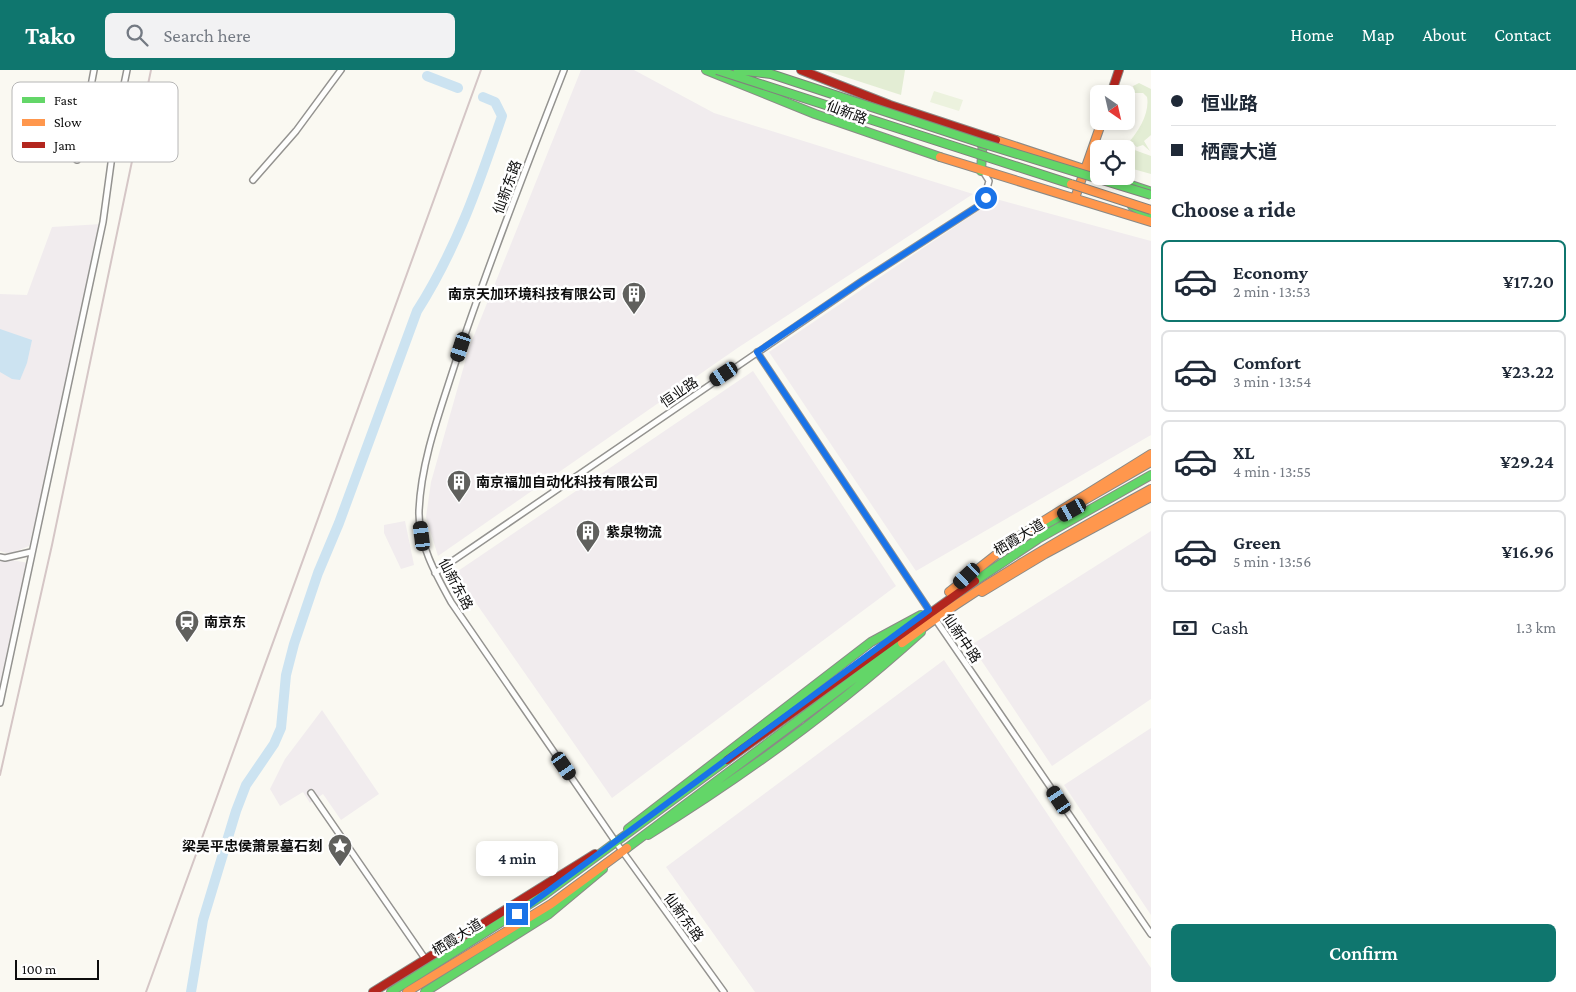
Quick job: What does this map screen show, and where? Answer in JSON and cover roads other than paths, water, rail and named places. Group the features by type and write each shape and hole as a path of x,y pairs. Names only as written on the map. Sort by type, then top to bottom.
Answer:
{"main road":[{"name":"仙新路","path":"706,70 864,133 981,171 1151,222"},
{"name":"仙新路","path":"717,70 1151,210"},
{"name":"仙新路","path":"738,70 771,74 978,142 1151,193"},
{"name":"仙新路","path":"801,70 890,105 1090,171"},
{"path":"1113,85 1119,70"},
{"path":"1075,198 1099,130"},
{"path":"978,133 984,139 981,171"},
{"name":"仙新路","path":"1129,185 1151,193"},
{"path":"1119,200 1151,216"},
{"path":"929,610 979,564 1086,493 1151,454"},
{"path":"1020,537 1151,462"},
{"path":"1020,537 1151,467"},
{"name":"栖霞大道","path":"391,992 503,923 578,870 929,610 1038,539 1151,475"},
{"name":"栖霞大道","path":"407,992 551,904 935,619 1043,548 1151,489"},
{"path":"935,619 1045,554 1151,497"},
{"path":"374,992 615,841"},
{"path":"425,992 549,914 579,891 622,851"}],"street":[{"path":"253,180 296,131 341,70"},
{"name":"仙新东路","path":"564,70 467,329 422,477 420,520 422,536 435,573 451,602 615,841 724,992"},
{"path":"0,703 103,222 111,162"},
{"name":"恒业路","path":"435,573 862,281 983,203 990,181 986,174 981,171"},
{"name":"仙新中路","path":"757,352 935,619 1151,934"},
{"path":"0,557 5,558 31,552"},
{"path":"310,793 426,960"}],"water":[{"path":"0,329 32,340 27,363 20,380 12,379 0,372"}],"waterway":[{"path":"427,76 458,88"},
{"path":"191,992 203,920 236,811 246,785 274,744 281,728 286,675 294,644 318,573 339,523 417,311 444,264 466,216 502,116 495,102 483,97"}],"railway":[{"path":"148,82 151,70"},
{"path":"146,992 481,70"},
{"path":"0,775 52,545 132,162"}],"place":[{"name":"南京天加环境科技有限公司","path":"634,315"},
{"name":"南京福加自动化科技有限公司","path":"459,503"},
{"name":"紫泉物流","path":"588,553"},
{"name":"南京东","path":"187,643"},
{"name":"梁吴平忠侯萧景墓石刻","path":"340,867"}]}
